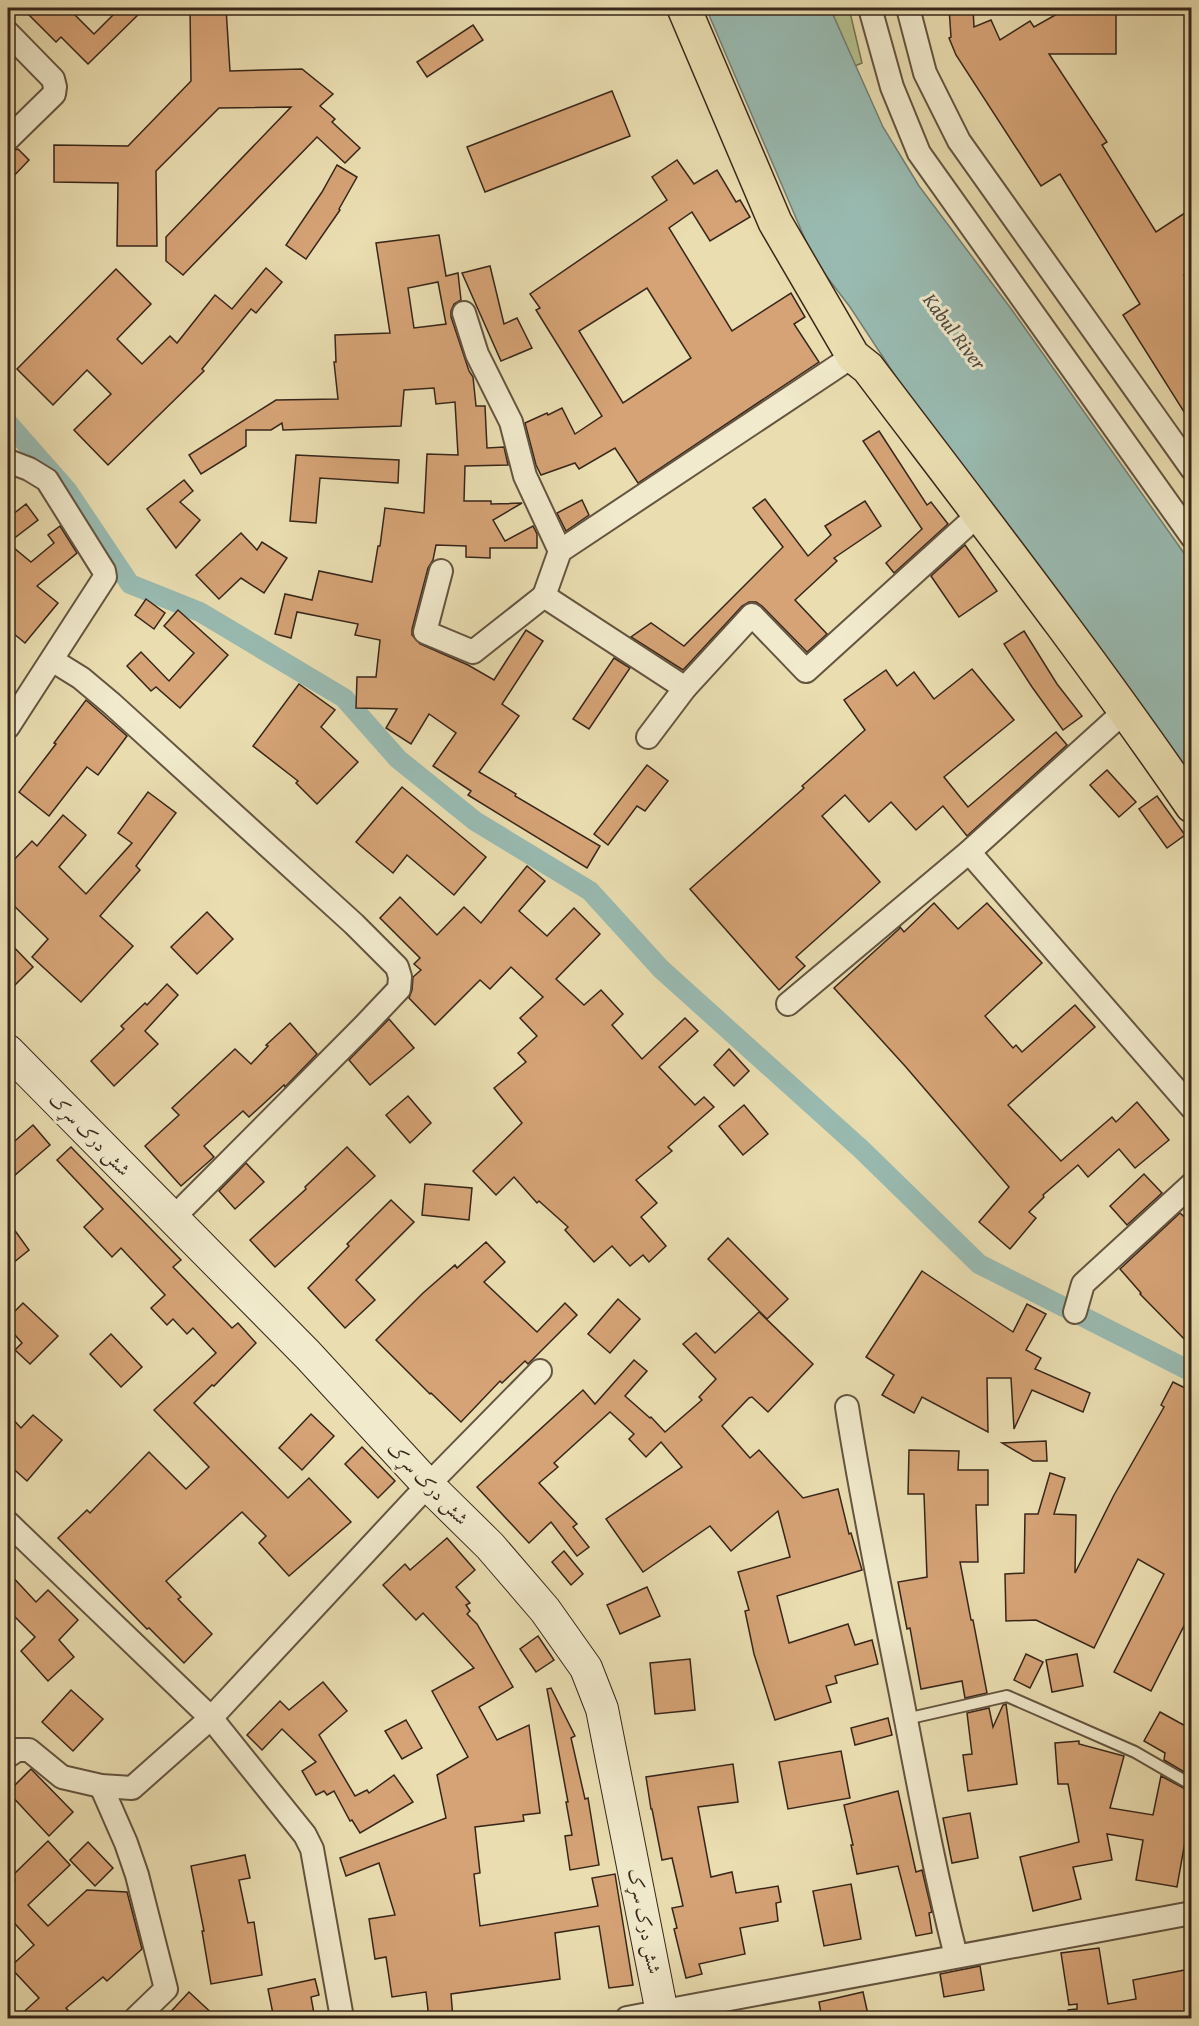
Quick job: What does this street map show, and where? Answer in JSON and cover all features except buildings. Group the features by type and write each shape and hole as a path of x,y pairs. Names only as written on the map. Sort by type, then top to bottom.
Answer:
{"main road":[{"path":"684,8 775,222 853,356 867,368 979,514 1126,710 1191,806"},
{"name":"شش درک سړک","path":"8,1051 308,1355 428,1485 490,1546 545,1610 586,1668 602,1709 663,2015"}],"street":[{"path":"870,8 892,87 919,153 1185,524"},
{"path":"908,8 925,73 959,141 1191,469"},
{"path":"8,33 53,79 55,87 54,94 8,139"},
{"path":"464,313 477,354 511,422 525,476 560,551"},
{"path":"441,571 425,632 473,652 544,596 560,551 853,356"},
{"path":"8,461 29,469 47,480 104,571 103,581 8,727"},
{"path":"648,737 685,688 752,615 806,671 979,514"},
{"path":"544,596 685,688"},
{"path":"52,660 81,678 173,759 354,924 397,967 400,977 399,989 172,1219"},
{"path":"788,1004 969,852 1126,710"},
{"path":"969,852 1191,1108"},
{"path":"1075,1312 1083,1284 1191,1184"},
{"path":"8,1756 17,1750 29,1750 62,1777 101,1786 132,1788 211,1718 428,1485 540,1371"},
{"path":"847,1407 856,1464 943,1907 956,1956"},
{"path":"8,1523 211,1718 305,1835 312,1849 342,2019"},
{"path":"101,1786 126,1843 137,1875 166,1989 136,2019"},
{"path":"627,2019 663,2015 956,1956 1191,1913"}],"lane":[{"path":"906,1719 1007,1696 1135,1752 1191,1785"}],"green space":[{"path":"830,8 849,8 862,63 855,66"}],"water":[{"name":"Kabul River","path":"706,8 830,8 883,127 919,186 1012,310 1191,563 1191,777 904,389 850,307 814,260"}],"waterway":[{"path":"8,423 67,490 130,584 200,612 344,698 398,759 475,821 590,891 661,969 861,1149 979,1264 1192,1372"}]}
